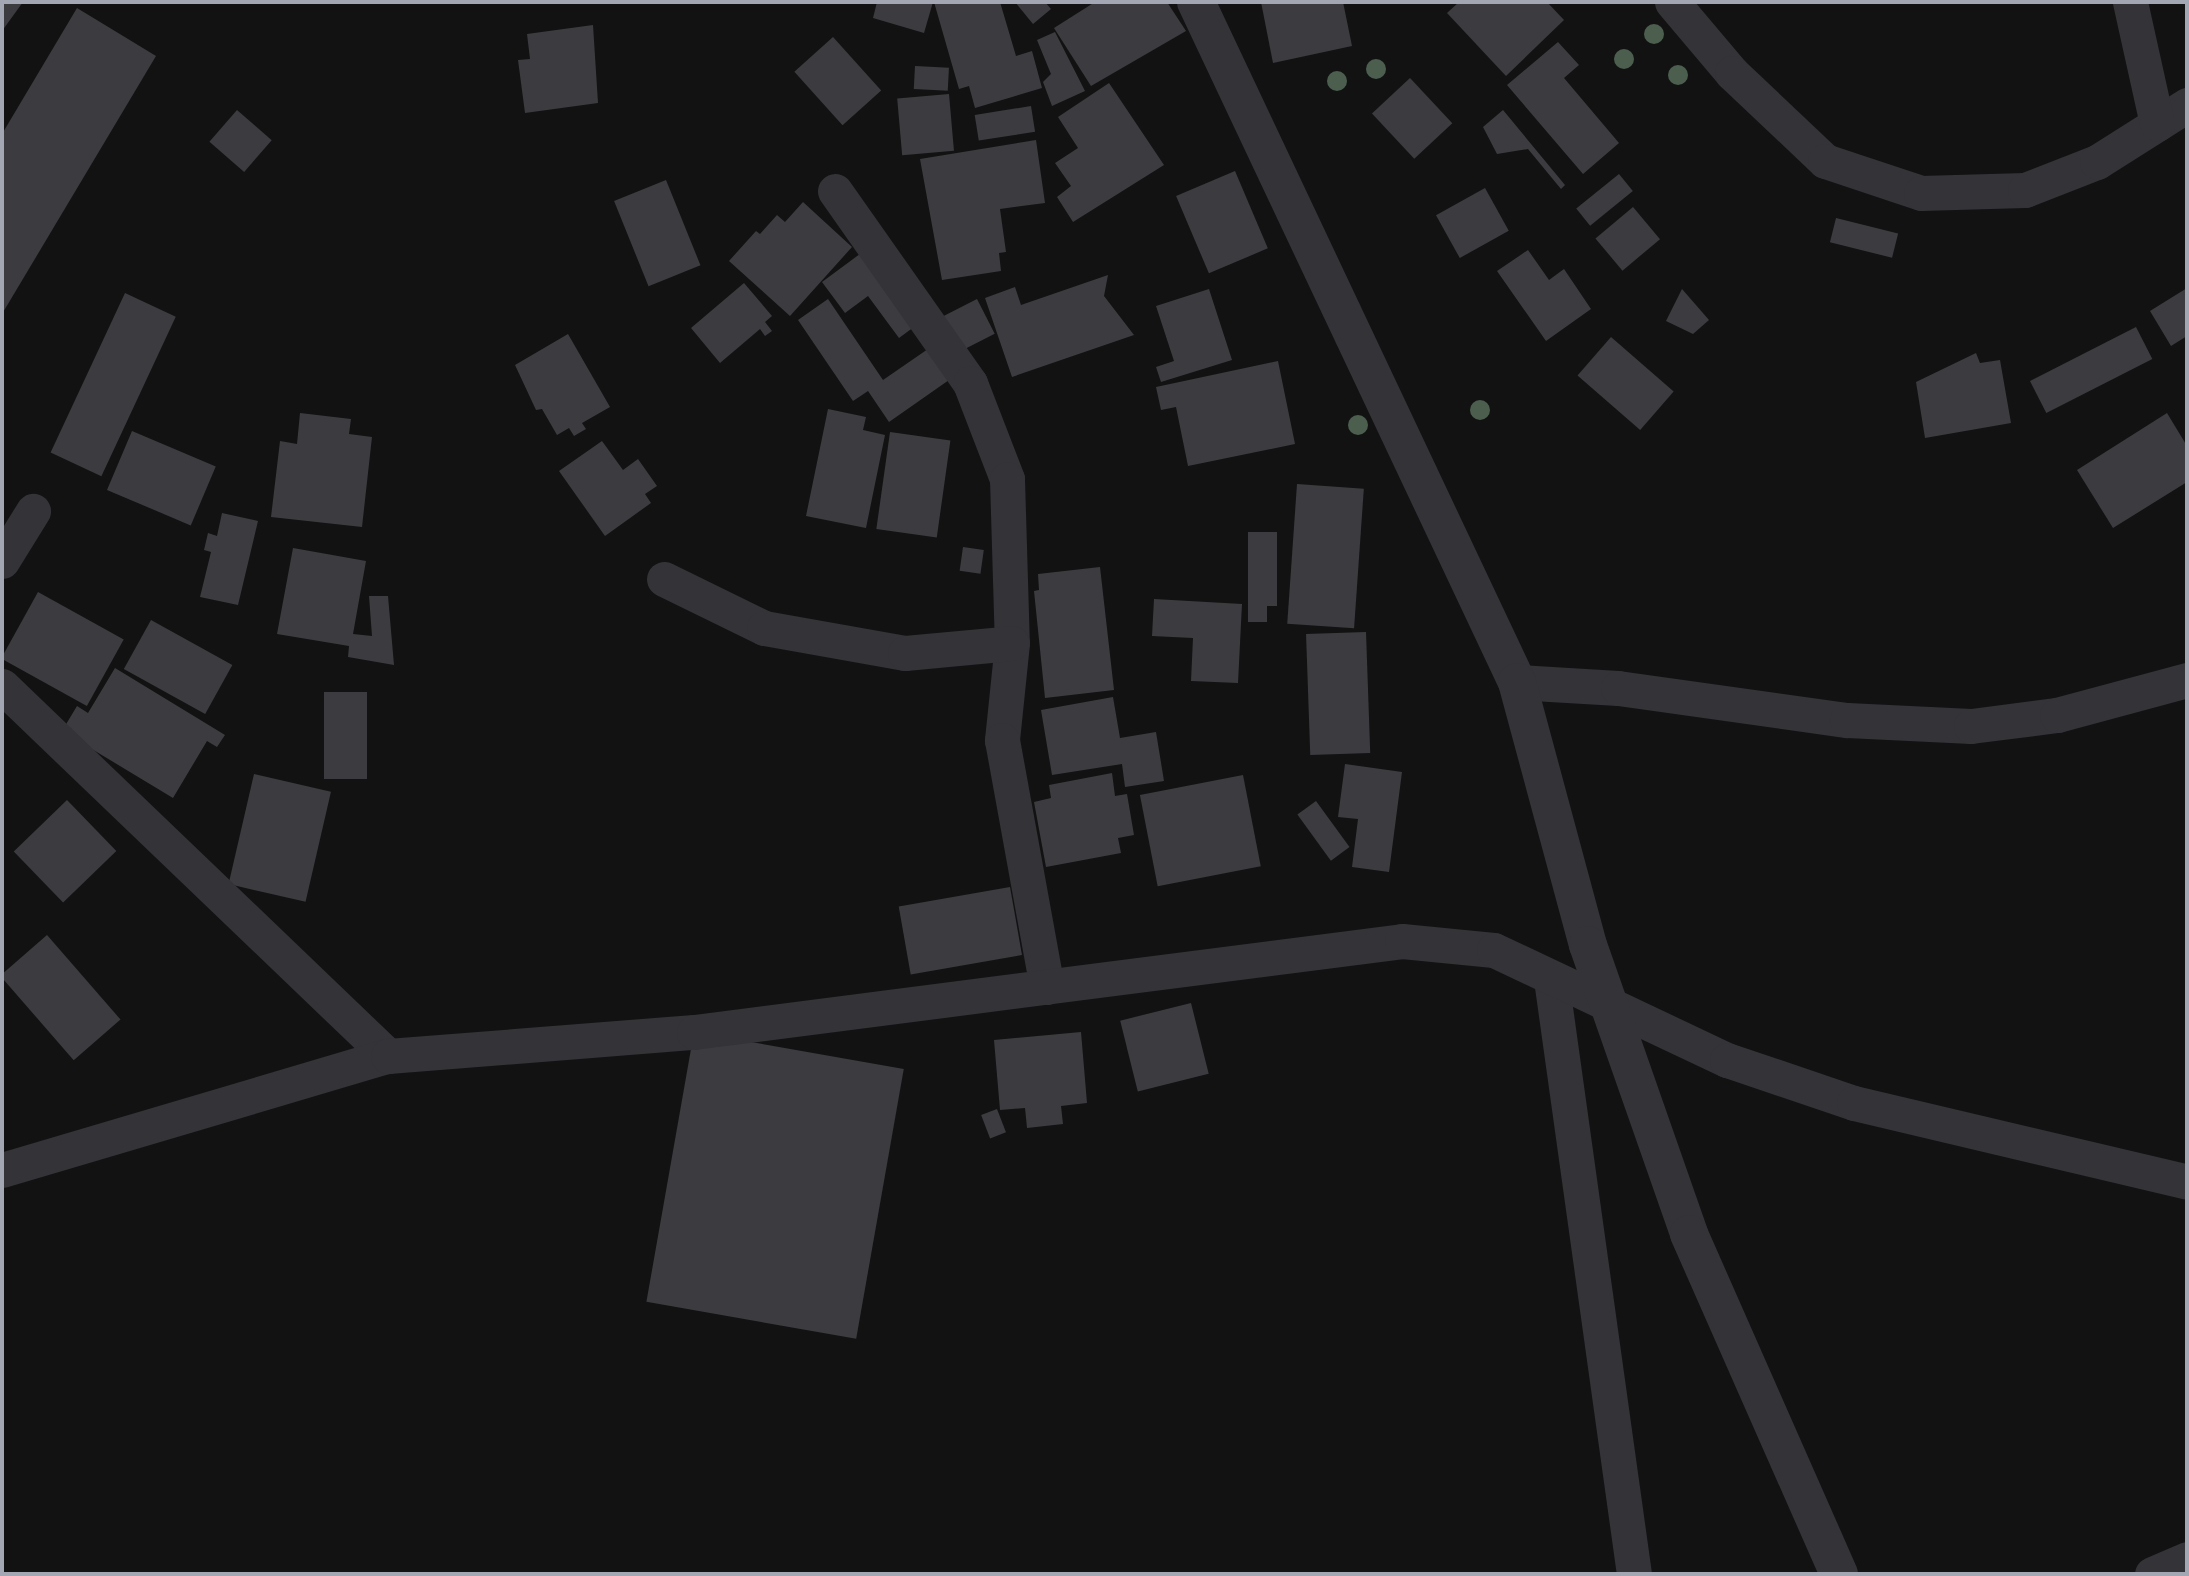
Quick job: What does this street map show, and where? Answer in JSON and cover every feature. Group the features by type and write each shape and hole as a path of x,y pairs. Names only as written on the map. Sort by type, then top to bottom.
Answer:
{"street":[{"path":"1196,2 1517,682 1610,1007 1689,1234 1839,1574"},
{"path":"1672,2 1732,73 1825,161 1921,193 2025,190 2097,162 2187,105"},
{"path":"2130,2 2157,124"},
{"path":"835,191 970,383 1007,479 1012,643 1002,740 1047,987"},
{"path":"2,561 33,511"},
{"path":"664,579 764,628 905,653 1012,643"},
{"path":"1517,682 1618,688 1847,720 1971,726 2057,715 2187,680"},
{"path":"2,686 387,1056"},
{"path":"2,1170 387,1056 681,1033 1402,942 1494,950 1727,1060 1854,1102 2187,1182"},
{"path":"1551,979 1634,1574"},
{"path":"2152,1574 2187,1559"}],"building":[{"path":"2,2 23,2 2,31"},
{"path":"877,2 933,2 924,33 873,18"},
{"path":"934,2 1000,2 1016,56 1032,51 1042,88 975,108 969,86 959,89"},
{"path":"1015,2 1045,2 1051,9 1033,24"},
{"path":"1095,2 1167,2 1186,31 1091,86 1054,28"},
{"path":"1261,2 1343,2 1352,46 1273,63"},
{"path":"1459,2 1547,2 1564,20 1506,76 1447,13"},
{"path":"77,8 156,56 2,314 2,134"},
{"path":"593,25 598,103 525,113 518,60 530,59 527,34"},
{"path":"1055,32 1085,91 1052,106 1043,82 1051,74 1037,40"},
{"path":"833,37 881,91 843,125 794,72"},
{"path":"1558,42 1579,65 1564,78 1619,143 1583,174 1507,85"},
{"path":"915,66 949,68 948,91 914,89"},
{"path":"1410,78 1452,123 1414,159 1372,113"},
{"path":"1109,83 1164,165 1073,222 1057,197 1071,186 1055,163 1078,148 1058,117"},
{"path":"949,94 954,151 902,155 897,99"},
{"path":"1031,106 1035,132 979,141 975,115"},
{"path":"237,110 272,140 244,172 209,142"},
{"path":"1503,110 1565,185 1561,189 1528,149 1497,154 1483,127"},
{"path":"1036,140 1045,203 1000,209 1006,252 999,253 1001,271 942,280 920,159"},
{"path":"1235,171 1268,248 1209,273 1176,196"},
{"path":"1619,174 1633,191 1590,226 1576,209"},
{"path":"666,180 700,265 649,286 614,201"},
{"path":"1485,188 1509,231 1460,258 1436,215"},
{"path":"803,202 852,247 790,316 729,261 756,231 760,234 777,215 785,222"},
{"path":"1633,207 1660,239 1622,271 1595,238"},
{"path":"1836,218 1898,233 1892,258 1830,242"},
{"path":"868,248 922,321 899,338 868,296 845,313 822,282"},
{"path":"1528,250 1549,280 1564,269 1591,309 1546,341 1497,271"},
{"path":"1108,275 1104,296 1134,335 1012,377 985,298 1015,287 1021,305"},
{"path":"744,283 772,316 765,322 772,331 765,336 760,329 720,363 691,328"},
{"path":"2187,288 2187,336 2171,346 2150,311"},
{"path":"1209,289 1232,360 1161,382 1156,367 1174,361 1156,306"},
{"path":"1682,289 1709,320 1693,334 1666,321"},
{"path":"125,293 176,317 101,476 51,453"},
{"path":"828,299 883,380 928,349 949,380 889,422 868,391 853,401 798,320"},
{"path":"977,299 995,334 961,351 943,316"},
{"path":"2136,327 2152,359 2046,413 2030,381"},
{"path":"568,334 610,407 582,423 586,429 574,436 569,428 557,435 542,409 536,410 515,365"},
{"path":"1611,337 1674,391 1640,430 1578,375"},
{"path":"1976,353 1980,363 2000,360 2011,423 1925,438 1916,382"},
{"path":"1278,361 1295,444 1188,466 1176,407 1161,410 1156,387"},
{"path":"828,409 866,417 863,430 885,435 866,528 806,516"},
{"path":"300,413 351,419 349,434 372,437 362,527 271,517 280,441 297,444"},
{"path":"2167,413 2187,446 2187,482 2113,528 2077,470"},
{"path":"132,431 216,467 191,525 107,490"},
{"path":"890,432 950,440 937,538 876,529"},
{"path":"602,441 623,470 638,459 657,486 645,494 651,503 605,536 559,471"},
{"path":"1297,484 1364,489 1354,628 1287,624"},
{"path":"222,513 258,521 238,605 200,597 211,552 204,550 208,533 217,536"},
{"path":"1248,532 1277,532 1277,606 1267,606 1267,622 1248,622"},
{"path":"963,547 984,550 980,574 960,571"},
{"path":"293,548 366,561 353,634 372,636 369,596 388,596 394,665 348,657 349,646 277,634"},
{"path":"1100,567 1114,690 1045,698 1034,591 1039,590 1038,574"},
{"path":"38,592 124,640 87,706 2,659"},
{"path":"1154,599 1242,604 1238,683 1191,681 1193,638 1152,636"},
{"path":"151,620 232,665 205,714 124,669"},
{"path":"1366,632 1370,753 1310,755 1306,634"},
{"path":"115,668 225,735 217,747 207,741 173,798 62,731 77,706 88,713"},
{"path":"324,692 367,692 367,779 324,779"},
{"path":"1113,697 1120,738 1156,732 1164,781 1125,787 1122,764 1052,775 1041,710"},
{"path":"1345,764 1402,772 1389,872 1352,867 1358,819 1338,817"},
{"path":"1112,773 1115,796 1127,794 1134,835 1118,838 1121,853 1046,867 1034,802 1051,798 1049,785"},
{"path":"254,774 331,792 306,902 229,884"},
{"path":"1243,775 1261,866 1158,886 1140,795"},
{"path":"67,800 116,851 63,902 14,851"},
{"path":"1316,801 1350,847 1331,861 1297,815"},
{"path":"1010,887 1022,955 911,975 899,907"},
{"path":"47,935 120,1020 74,1060 2,978 2,974"},
{"path":"1191,1003 1209,1074 1138,1091 1120,1021"},
{"path":"694,1032 904,1069 856,1339 646,1302"},
{"path":"1081,1032 1087,1103 1061,1106 1063,1124 1027,1128 1025,1108 1000,1110 994,1040"},
{"path":"997,1109 1006,1132 990,1138 981,1115"}]}
